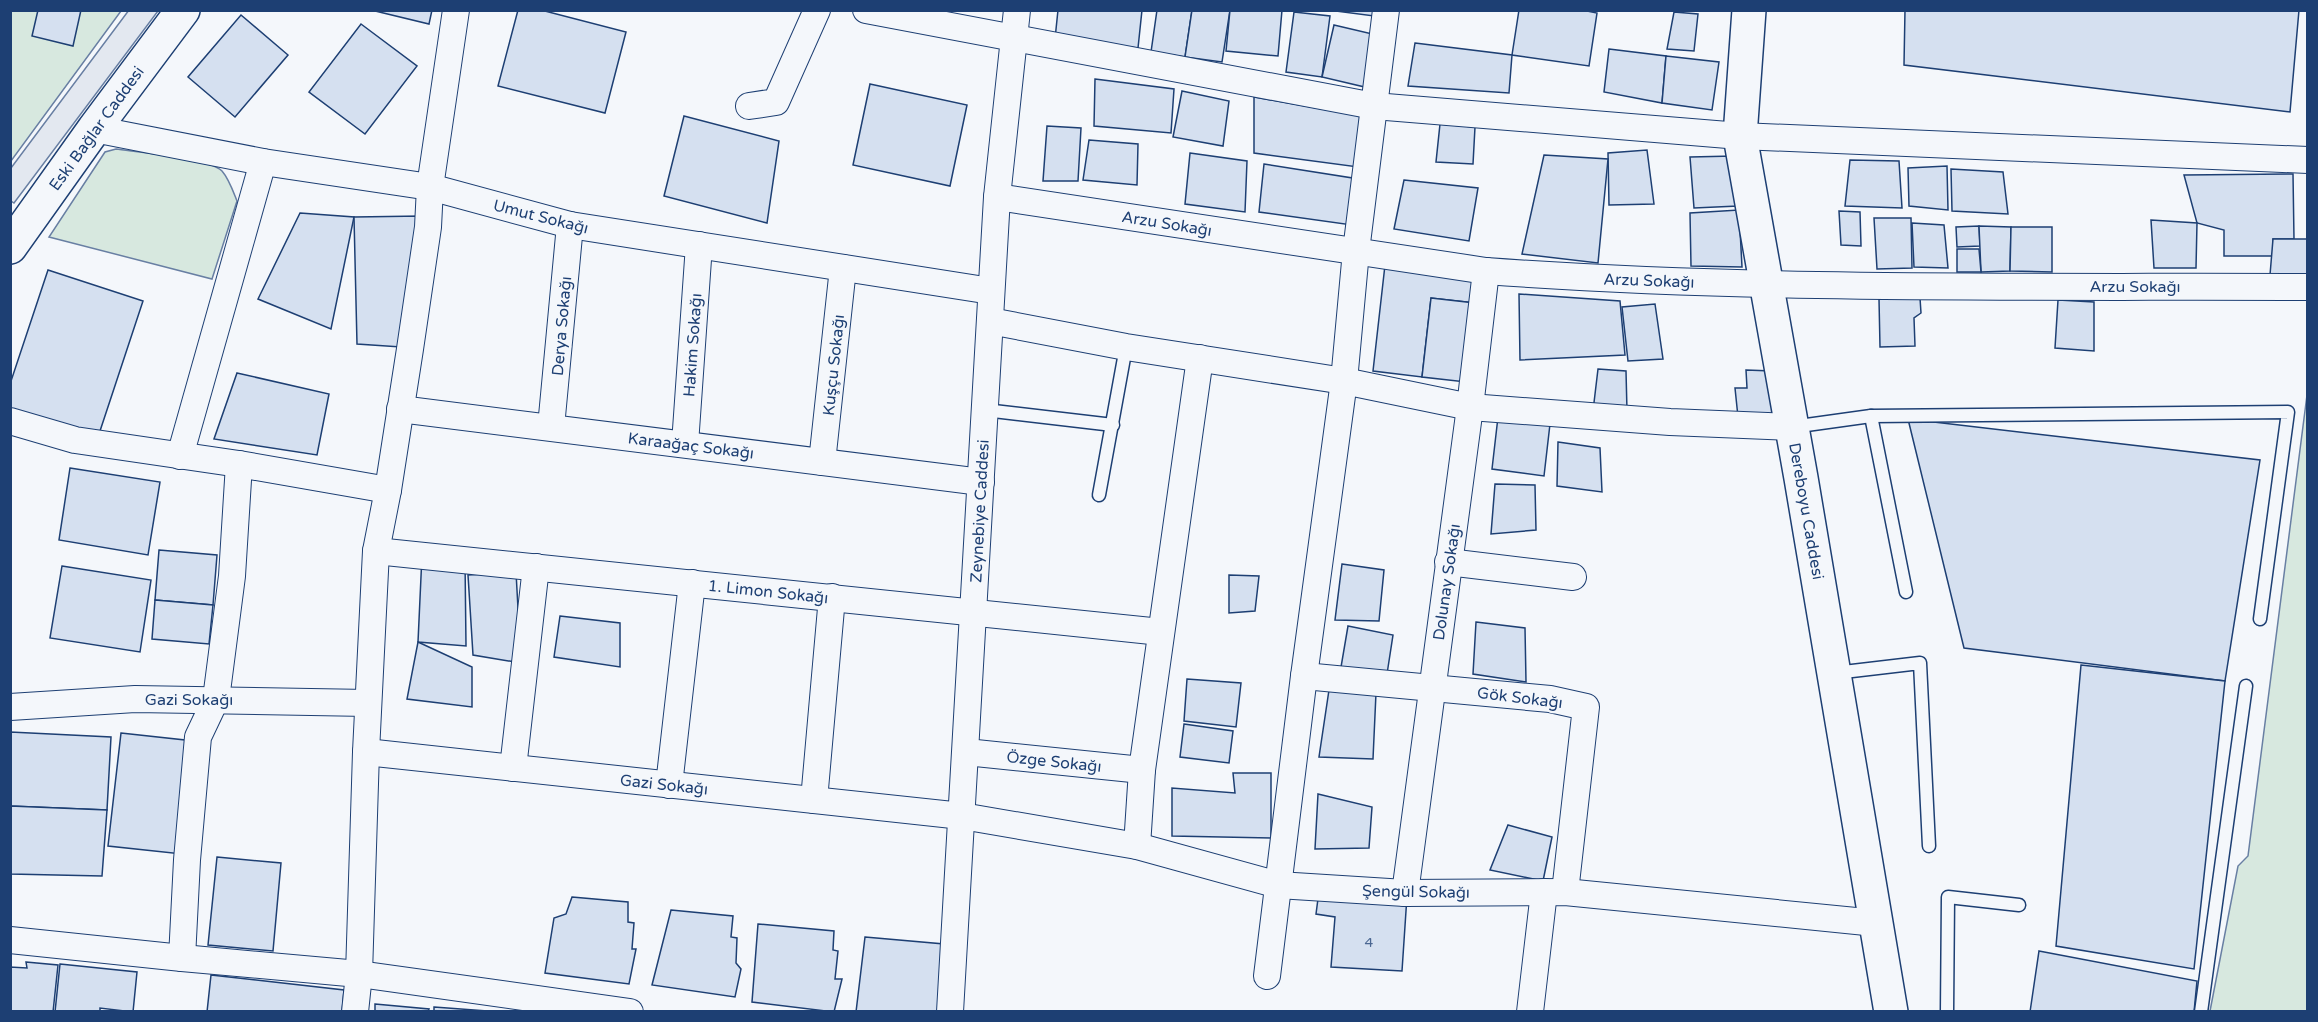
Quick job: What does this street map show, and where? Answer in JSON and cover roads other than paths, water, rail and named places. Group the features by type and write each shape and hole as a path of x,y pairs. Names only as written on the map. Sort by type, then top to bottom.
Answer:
{"main road":[{"name":"Eski Bağlar Caddesi","path":"10,248 94,129 183,10"},
{"name":"Dereboyu Caddesi","path":"1749,10 1740,136 1891,1011"}],"street":[{"path":"355,1011 359,974 366,752 376,551 388,490 428,227 430,187 456,10"},
{"path":"749,106 776,102 817,10"},
{"path":"866,10 1374,106 1740,136 2307,160"},
{"name":"Zeynebiye Caddesi","path":"950,1011 997,197 1017,10"},
{"path":"1267,976 1304,676 1344,381 1356,251 1386,10"},
{"name":"Umut Sokağı","path":"94,129 263,162 430,187 570,225 991,291"},
{"path":"180,456 263,162"},
{"name":"Arzu Sokağı","path":"997,197 1486,271 1555,276 1767,285 2307,287"},
{"name":"Derya Sokağı","path":"551,427 570,225"},
{"name":"Hakim Sokağı","path":"685,444 699,245"},
{"name":"Kuşçu Sokağı","path":"822,462 843,268"},
{"name":"Dolunay Sokağı","path":"1405,893 1486,271"},
{"path":"990,321 1126,347 1344,381 1470,407 1670,422 1792,427"},
{"path":"1137,846 1142,770 1200,358"},
{"name":"Karaağaç Sokağı","path":"400,409 981,482"},
{"path":"10,421 75,441 238,464 388,490"},
{"path":"182,958 187,860 198,737 216,699 232,576 238,464"},
{"name":"1. Limon Sokağı","path":"376,551 1161,632"},
{"path":"1448,562 1573,577"},
{"path":"513,768 536,567"},
{"path":"669,784 692,583"},
{"path":"814,801 832,597"},
{"name":"Gök Sokağı","path":"1304,676 1550,699 1586,707 1555,892"},
{"name":"Gazi Sokağı","path":"10,707 135,699 368,703"},
{"name":"Gazi Sokağı","path":"366,752 963,816"},
{"name":"Özge Sokağı","path":"966,752 1142,770"},
{"name":"Şengül Sokağı","path":"963,816 1137,846 1278,885 1405,893 1555,892 1876,923"},
{"path":"1530,1011 1555,892"},
{"path":"10,940 359,974 630,1011"}],"lane":[{"path":"1099,495 1126,347"},
{"path":"985,410 1113,425"},
{"path":"1792,427 1871,416 2288,412 2260,619"},
{"path":"1871,416 1906,592"},
{"path":"1834,673 1920,663 1929,846"},
{"path":"2201,1011 2246,686"},
{"path":"1947,1011 1948,897 2019,905"}]}
